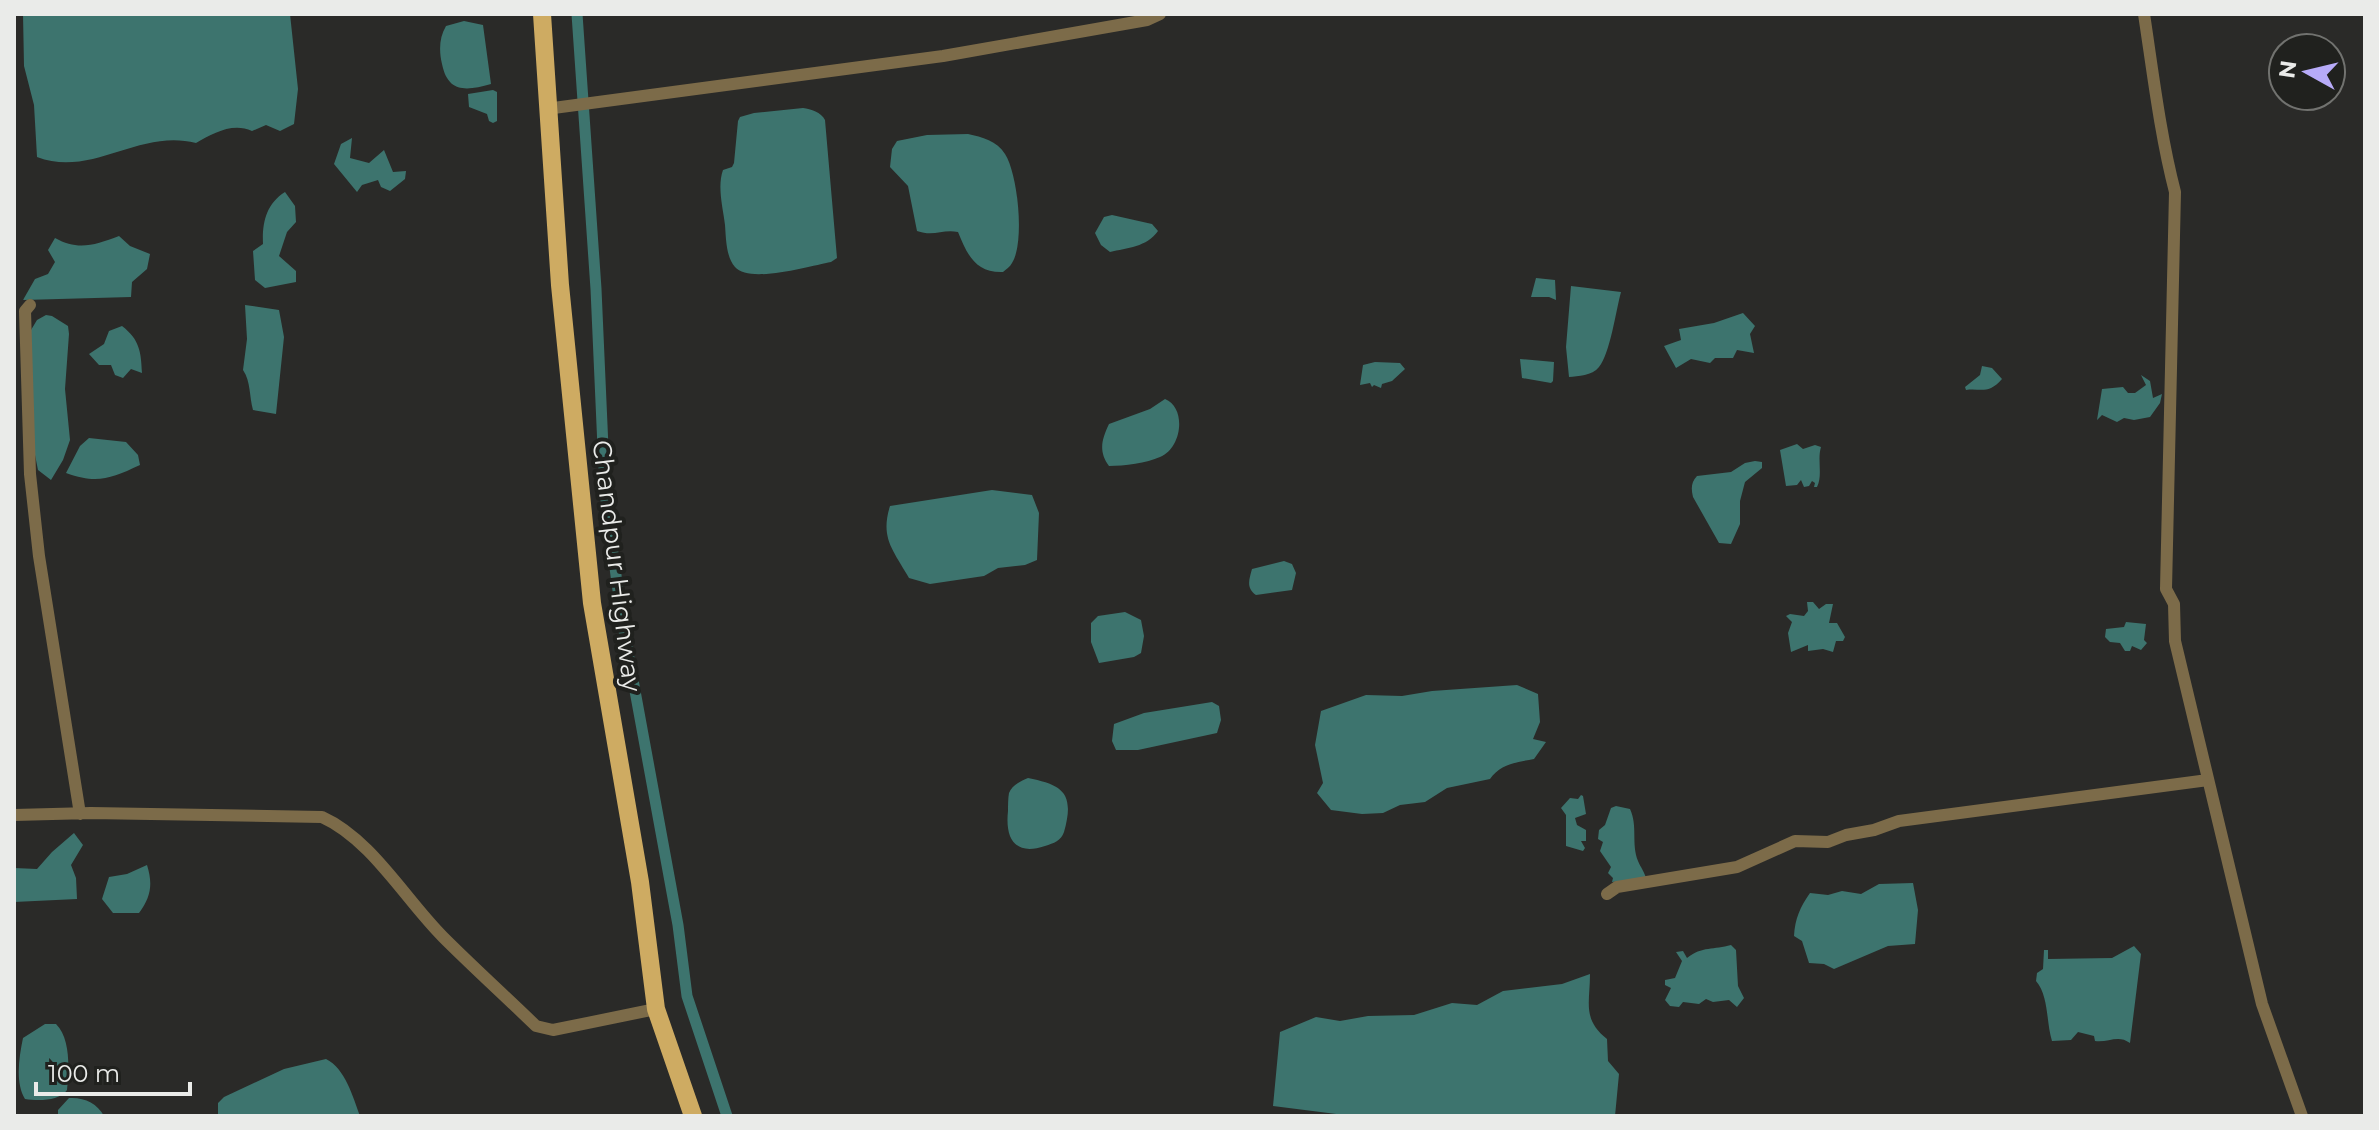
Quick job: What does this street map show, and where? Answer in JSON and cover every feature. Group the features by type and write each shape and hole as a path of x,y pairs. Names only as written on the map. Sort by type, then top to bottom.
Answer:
{"main road":[{"name":"Chandpur Highway","path":"542,14 554,108 560,285 592,603 640,882 656,1009 693,1116"}],"street":[{"path":"554,108 943,56 1147,20 1160,14"},
{"path":"2144,14 2163,147 2175,192 2166,589 2174,604 2175,641 2262,1004 2302,1116"},
{"path":"30,305 25,311 30,474 39,556 80,814"},
{"path":"1607,894 1617,887 1737,867 1795,841 1828,842 1899,821 2208,780"},
{"path":"14,815 322,817 357,840 442,936 536,1026 553,1030 656,1009"}],"water":[{"path":"23,14 290,14 298,89 294,124 280,131 266,125 252,131 230,128 196,143 175,140 155,142 77,162 57,162 37,157 34,105 24,66"},
{"path":"464,21 483,25 491,84 459,88 445,73 440,54 442,35 446,26"},
{"path":"497,92 497,121 493,123 487,114 469,107 468,94"},
{"path":"803,108 818,113 825,120 837,258 831,262 780,272 742,272 732,263 728,253 720,190 723,170 734,163 738,121 740,117 754,113"},
{"path":"968,134 998,146 1010,164 1019,225 1016,253 1003,272 985,269 973,261 958,232 917,231 908,186 890,167 892,149 897,141 927,135"},
{"path":"352,138 350,158 369,163 384,150 393,172 406,171 405,179 390,191 381,187 378,180 362,185 357,192 334,164 341,144"},
{"path":"285,192 295,206 296,222 287,232 279,256 296,271 296,282 265,288 255,280 253,251 263,244 263,229 269,208"},
{"path":"1112,215 1152,224 1158,231 1142,244 1110,252 1101,245 1095,233 1104,217"},
{"path":"119,236 130,246 150,254 147,269 132,282 131,297 23,300 35,279 48,274 55,262 48,250 55,238 71,244 87,245"},
{"path":"1536,278 1555,280 1556,300 1531,297"},
{"path":"1571,286 1621,292 1603,361 1593,372 1569,377 1566,347"},
{"path":"245,305 279,310 284,337 276,414 253,410 249,384 243,370 247,339"},
{"path":"1743,313 1755,326 1750,334 1754,353 1737,350 1733,358 1715,358 1710,363 1691,359 1676,368 1664,346 1681,340 1679,329 1714,323"},
{"path":"46,315 68,326 69,334 65,389 70,440 51,480 38,470 31,435 31,330 37,320"},
{"path":"122,326 133,336 138,347 142,373 131,369 123,378 115,375 111,365 99,365 89,354 104,344 109,331"},
{"path":"1520,359 1554,362 1553,381 1522,378"},
{"path":"1400,363 1405,369 1392,381 1382,384 1381,388 1372,387 1370,383 1360,385 1363,365"},
{"path":"1982,366 1992,368 2002,379 1988,389 1966,390 1965,387 1980,375"},
{"path":"2141,375 2150,381 2153,398 2162,394 2150,417 2124,418 2117,422 2102,415 2097,420 2102,389 2123,387 2128,393 2135,393 2146,385"},
{"path":"1165,399 1177,411 1179,419 1173,445 1160,457 1109,466 1102,445 1109,424 1150,409"},
{"path":"89,438 126,442 138,455 140,465 120,474 95,479 66,473 80,446"},
{"path":"1797,444 1803,449 1815,445 1821,447 1817,487 1812,481 1804,487 1801,480 1797,485 1786,486 1780,450"},
{"path":"1755,461 1762,462 1762,468 1745,482 1740,501 1740,524 1731,544 1719,543 1693,497 1694,481 1697,476 1731,472"},
{"path":"992,490 1032,495 1039,513 1037,560 1025,565 998,568 984,576 930,584 909,578 887,535 890,506"},
{"path":"1284,561 1292,564 1296,573 1292,590 1256,595 1249,584 1252,569"},
{"path":"1807,602 1813,602 1819,609 1833,604 1829,623 1837,623 1845,637 1843,641 1836,641 1833,652 1823,649 1808,651 1808,645 1791,652 1788,633 1792,622 1786,616 1804,616 1808,611"},
{"path":"1125,612 1141,620 1144,636 1141,653 1099,663 1091,642 1091,623 1098,616"},
{"path":"2126,622 2146,624 2144,640 2147,643 2141,650 2132,646 2130,651 2125,651 2120,643 2110,642 2105,637 2106,629 2124,627"},
{"path":"1517,685 1538,694 1540,722 1533,739 1546,742 1534,759 1504,767 1490,779 1447,788 1425,802 1400,805 1383,813 1331,810 1317,793 1323,783 1315,745 1321,711 1366,695 1402,696"},
{"path":"1212,702 1219,706 1221,720 1217,733 1138,750 1116,750 1112,741 1114,724 1144,713"},
{"path":"1028,778 1058,788 1067,800 1068,808 1061,838 1035,849 1019,847 1014,843 1007,821 1009,793"},
{"path":"1581,795 1586,814 1575,818 1577,825 1586,830 1586,841 1581,841 1585,848 1583,851 1566,846 1566,815 1561,808 1570,798 1578,799"},
{"path":"1611,808 1630,809 1636,855 1646,878 1612,882 1613,878 1608,873 1611,867 1600,851 1603,842 1598,839 1599,830 1605,825"},
{"path":"74,833 83,845 71,865 76,878 77,899 14,902 14,868 37,869"},
{"path":"147,865 150,890 139,913 113,913 102,899 109,877 127,874"},
{"path":"1913,883 1918,910 1915,944 1888,946 1834,969 1824,964 1809,963 1802,941 1794,936 1799,913 1810,893 1828,895 1842,891 1861,894 1879,884"},
{"path":"1731,945 1736,950 1738,986 1744,998 1737,1007 1729,1000 1713,1002 1706,999 1699,1004 1683,1002 1679,1007 1670,1006 1665,1000 1671,988 1665,985 1665,980 1675,978 1682,961 1676,952 1683,951 1687,958 1703,950"},
{"path":"2134,946 2141,954 2130,1043 2121,1039 2095,1041 2094,1036 2078,1032 2071,1040 2052,1041 2045,1002 2036,981 2037,973 2043,969 2044,950 2048,950 2048,959 2112,958"},
{"path":"1590,974 1591,1017 1607,1039 1608,1061 1619,1074 1615,1116 1352,1116 1273,1106 1280,1032 1316,1017 1340,1021 1368,1016 1414,1015 1452,1003 1477,1005 1503,991 1562,984"},
{"path":"45,1024 56,1024 67,1046 67,1090 54,1098 25,1099 19,1078 23,1038"},
{"path":"326,1059 343,1076 360,1116 218,1116 218,1103 224,1097 284,1069"},
{"path":"69,1098 90,1102 104,1116 58,1116 58,1110"}],"waterway":[{"path":"577,14 596,289 605,493 622,620 678,925 687,996 727,1116"}]}
